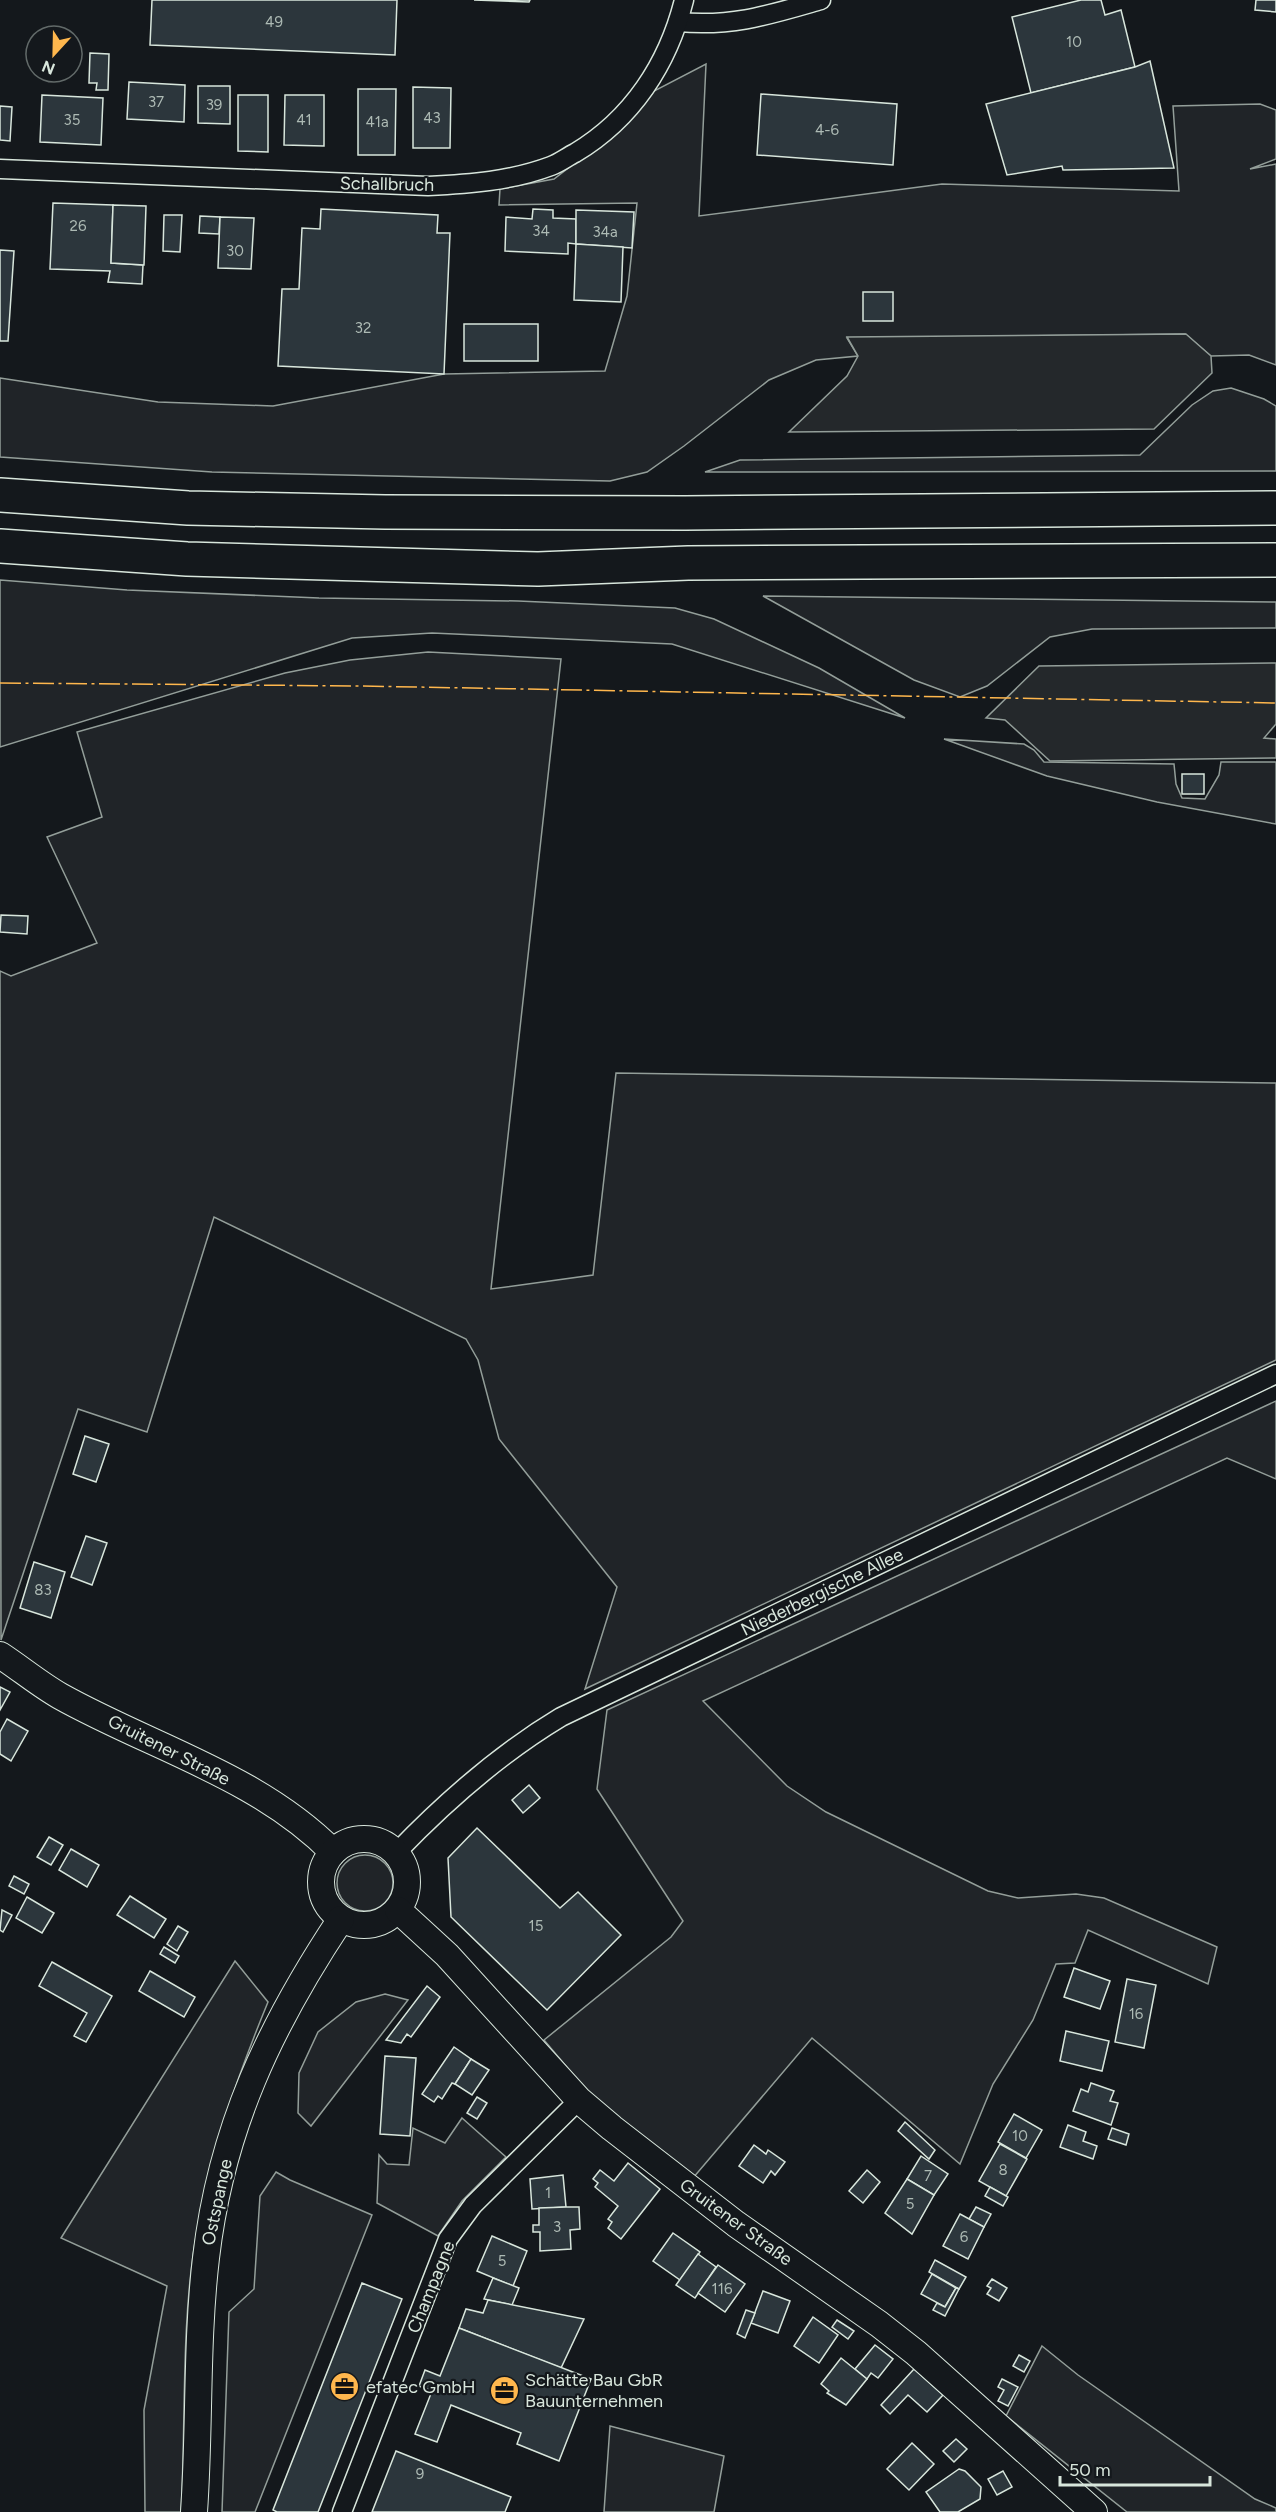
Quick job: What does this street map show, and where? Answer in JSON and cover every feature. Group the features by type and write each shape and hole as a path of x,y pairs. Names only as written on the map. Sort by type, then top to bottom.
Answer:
{"highway":[{"path":"0,495 188,508 396,512 685,513 1276,508"},
{"path":"0,546 187,559 537,568 688,563 1276,560"}],"main road":[{"name":"Gruitener Straße","path":"0,1654 60,1696 197,1762 250,1791 312,1831 333,1852"},
{"path":"361,1839 377,1841 396,1853 403,1863 408,1878 406,1895 398,1910 385,1921 368,1925 352,1924 341,1919 326,1902 321,1886 323,1870 333,1852 344,1844 361,1839"},
{"name":"Gruitener Straße","path":"398,1910 447,1955 579,2100 735,2224 879,2324 916,2353 1094,2512"},
{"name":"Ostspange","path":"194,2512 198,2462 200,2337 206,2259 212,2218 232,2134 250,2083 273,2032 341,1919"}],"street":[{"name":"Schallbruch","path":"0,169 428,186 497,181 552,166 597,140 632,106 664,57 684,0"},
{"path":"678,22 709,25 747,21 821,0"},
{"name":"Niederbergische Allee","path":"396,1853 420,1829 512,1749 561,1717 1276,1374"},
{"name":"Champagne","path":"342,2512 448,2239 472,2205 579,2100"}],"shaded area":[{"path":"706,64 699,216 942,184 1179,191 1173,106 1260,104 1276,110 1276,159 1250,169 1276,164 1276,365 1249,355 1211,356 1185,334 847,338 858,356 816,360 769,380 647,472 610,481 212,472 0,457 0,378 158,402 273,406 444,374 605,371 627,296 637,203 499,205 500,189 554,179 629,121 654,91"},
{"path":"1186,334 1211,356 1212,373 1154,429 789,432 847,376 858,356 847,337"},
{"path":"1231,388 1264,399 1276,406 1276,471 705,472 740,460 1140,455 1192,405 1213,391"},
{"path":"0,580 127,590 319,598 518,601 675,608 714,619 819,668 905,718 672,644 432,633 352,638 0,747"},
{"path":"763,596 1276,602 1276,628 1092,629 1050,637 987,686 960,697 914,680"},
{"path":"428,652 561,659 491,1289 593,1275 616,1073 1276,1083 1276,1360 585,1689 617,1587 499,1439 478,1360 466,1339 214,1217 147,1432 78,1409 1,1640 0,971 11,976 97,943 47,837 102,817 77,732 285,673 350,660"},
{"path":"1276,663 1276,724 1264,738 1276,739 1276,758 1050,761 1005,720 986,718 1039,666"},
{"path":"944,739 1024,744 1034,750 1044,762 1174,764 1176,784 1182,798 1205,799 1219,775 1221,762 1276,762 1276,824 1157,802 1047,776"},
{"path":"1276,1401 1276,1479 1227,1458 703,1701 787,1786 826,1812 988,1891 1018,1898 1076,1894 1104,1898 1217,1947 1208,1984 1088,1930 1075,1963 1056,1964 1033,2020 993,2084 960,2164 812,2038 693,2178 587,2091 544,2040 671,1937 683,1921 597,1789 607,1710"},
{"path":"365,1855 376,1857 385,1863 391,1872 393,1883 391,1894 385,1903 376,1909 365,1911 354,1909 345,1903 339,1894 337,1883 339,1872 345,1863 354,1857"},
{"path":"235,1961 268,2002 224,2120 207,2180 195,2242 186,2342 181,2512 145,2512 144,2410 167,2286 61,2238"},
{"path":"385,1994 408,2000 311,2126 298,2113 299,2073 318,2032 356,2002"},
{"path":"462,2118 506,2157 462,2201 438,2236 377,2203 379,2155 387,2164 409,2165 413,2128 445,2143"},
{"path":"276,2172 372,2215 255,2512 222,2512 229,2312 254,2289 260,2196"},
{"path":"1042,2346 1078,2375 1255,2499 1276,2508 1276,2512 1127,2512 1006,2416"},
{"path":"610,2426 724,2456 714,2512 604,2512"}],"building":[{"path":"152,0 397,0 395,55 150,45"},
{"path":"474,0 530,0 529,2"},
{"path":"1081,0 1101,0 1105,15 1121,10 1135,67 1031,93 1012,17"},
{"path":"1256,0 1276,0 1276,12 1255,10"},
{"path":"90,53 109,54 108,90 96,90 97,83 89,83"},
{"path":"1150,61 1174,168 1063,170 1062,166 1007,175 986,104 1135,67"},
{"path":"129,82 185,85 184,122 127,119"},
{"path":"198,86 230,86 230,124 198,123"},
{"path":"413,87 451,88 450,148 413,148"},
{"path":"358,89 396,89 395,155 358,155"},
{"path":"761,94 897,104 893,165 757,155"},
{"path":"42,95 103,98 101,145 40,142"},
{"path":"238,95 268,95 268,152 238,151"},
{"path":"285,95 324,95 324,146 284,145"},
{"path":"0,106 12,107 10,141 0,140"},
{"path":"53,203 113,205 111,263 143,265 142,284 108,282 110,271 50,269"},
{"path":"113,205 146,206 144,265 111,263"},
{"path":"321,209 438,215 437,233 450,233 444,374 278,366 282,289 299,289 302,228 320,229"},
{"path":"533,209 553,210 553,218 576,219 576,244 568,243 568,254 505,251 506,217 532,219"},
{"path":"576,210 634,212 632,248 576,244"},
{"path":"164,215 182,215 180,252 163,251"},
{"path":"200,216 220,217 219,234 199,233"},
{"path":"220,217 254,218 251,269 218,268"},
{"path":"576,244 623,247 621,302 574,300"},
{"path":"0,250 14,251 8,341 0,341"},
{"path":"863,292 893,292 893,321 863,321"},
{"path":"464,324 538,324 538,361 464,361"},
{"path":"1182,774 1204,774 1204,794 1182,794"},
{"path":"1,915 28,916 27,934 0,932"},
{"path":"85,1436 109,1444 96,1482 73,1474"},
{"path":"86,1536 107,1543 92,1585 71,1577"},
{"path":"34,1562 65,1572 51,1618 20,1608"},
{"path":"0,1687 10,1692 0,1710"},
{"path":"7,1719 28,1731 11,1761 0,1754 0,1732"},
{"path":"529,1785 540,1798 523,1813 512,1800"},
{"path":"477,1828 560,1908 578,1892 621,1935 547,2010 451,1917 448,1858"},
{"path":"49,1837 63,1845 51,1865 37,1857"},
{"path":"71,1849 99,1865 87,1887 59,1870"},
{"path":"14,1876 29,1884 24,1894 9,1886"},
{"path":"130,1896 166,1919 154,1938 117,1915"},
{"path":"27,1897 54,1913 42,1933 16,1918"},
{"path":"2,1910 12,1915 3,1932 0,1930"},
{"path":"178,1926 188,1932 177,1951 167,1944"},
{"path":"164,1947 179,1956 175,1963 160,1954"},
{"path":"52,1962 112,1996 86,2042 74,2036 87,2013 39,1986"},
{"path":"1074,1968 1110,1981 1100,2009 1064,1997"},
{"path":"150,1971 195,1997 184,2017 139,1991"},
{"path":"1127,1979 1156,1985 1144,2048 1115,2042"},
{"path":"427,1986 440,1997 411,2037 407,2034 401,2043 386,2040"},
{"path":"1066,2031 1109,2041 1102,2071 1060,2061"},
{"path":"454,2047 471,2059 455,2084 452,2083 442,2099 438,2096 434,2102 422,2094"},
{"path":"385,2056 416,2058 410,2136 380,2134"},
{"path":"471,2059 489,2070 472,2095 455,2084"},
{"path":"1091,2083 1114,2091 1110,2101 1118,2103 1111,2125 1073,2111 1081,2089 1088,2092"},
{"path":"477,2097 487,2103 477,2119 467,2113"},
{"path":"1014,2114 1042,2130 1026,2158 998,2142"},
{"path":"905,2122 935,2150 929,2159 898,2131"},
{"path":"1068,2125 1086,2132 1083,2141 1097,2146 1093,2159 1060,2147"},
{"path":"1112,2128 1129,2134 1126,2145 1108,2139"},
{"path":"1000,2144 1027,2159 1006,2196 979,2181"},
{"path":"754,2145 766,2154 768,2150 785,2162 775,2175 771,2171 763,2183 739,2166"},
{"path":"921,2156 948,2174 934,2195 907,2179"},
{"path":"628,2163 660,2189 621,2239 608,2228 612,2222 608,2219 618,2206 595,2187 598,2183 593,2179 600,2170 614,2181"},
{"path":"867,2170 880,2182 863,2203 849,2191"},
{"path":"563,2175 566,2207 532,2209 530,2179"},
{"path":"907,2179 934,2195 912,2234 885,2213"},
{"path":"990,2187 1008,2197 1003,2206 985,2196"},
{"path":"579,2207 580,2229 570,2230 571,2249 540,2251 540,2232 533,2232 533,2225 539,2225 539,2208"},
{"path":"976,2207 991,2214 984,2227 969,2219"},
{"path":"960,2214 984,2227 968,2259 943,2246"},
{"path":"673,2233 700,2252 680,2280 653,2261"},
{"path":"492,2236 527,2251 513,2286 477,2271"},
{"path":"698,2254 716,2267 695,2298 676,2285"},
{"path":"935,2260 966,2277 959,2289 929,2272"},
{"path":"718,2265 745,2284 725,2312 698,2293"},
{"path":"932,2274 956,2288 945,2307 921,2294"},
{"path":"493,2278 519,2288 512,2305 484,2299"},
{"path":"992,2279 1007,2288 999,2301 987,2294 991,2288 987,2286"},
{"path":"362,2283 402,2299 318,2512 277,2512 273,2510"},
{"path":"956,2288 959,2289 945,2316 933,2310 937,2303 945,2307"},
{"path":"763,2291 790,2301 778,2333 751,2323"},
{"path":"488,2300 584,2319 561,2368 459,2328 466,2309 483,2313"},
{"path":"746,2310 755,2313 745,2338 737,2334"},
{"path":"813,2317 838,2335 819,2363 794,2346"},
{"path":"837,2320 854,2331 848,2339 832,2327"},
{"path":"459,2328 591,2379 559,2461 517,2444 521,2433 451,2405 437,2442 415,2434 432,2391 419,2386 425,2370 440,2376"},
{"path":"875,2345 893,2359 878,2378 871,2373 867,2379 855,2369"},
{"path":"1019,2355 1030,2361 1024,2372 1013,2366"},
{"path":"841,2358 867,2379 846,2405 827,2393 829,2391 821,2384"},
{"path":"914,2369 943,2395 927,2412 908,2395 890,2414 881,2405"},
{"path":"1002,2379 1018,2387 1008,2406 998,2401 1004,2390 998,2387"},
{"path":"956,2439 967,2449 954,2462 943,2451"},
{"path":"912,2443 934,2464 909,2490 887,2469"},
{"path":"396,2451 511,2497 505,2512 372,2512"},
{"path":"959,2469 965,2471 981,2487 980,2499 958,2512 940,2512 926,2492"},
{"path":"1003,2471 1012,2487 997,2495 988,2479"}],"power":[{"path":"0,683 362,686 1276,703"}],"place":[{"name":"efatec GmbH","path":"345,2387"},
{"name":"Schätte Bau GbR Bauunternehmen","path":"504,2390"}]}
